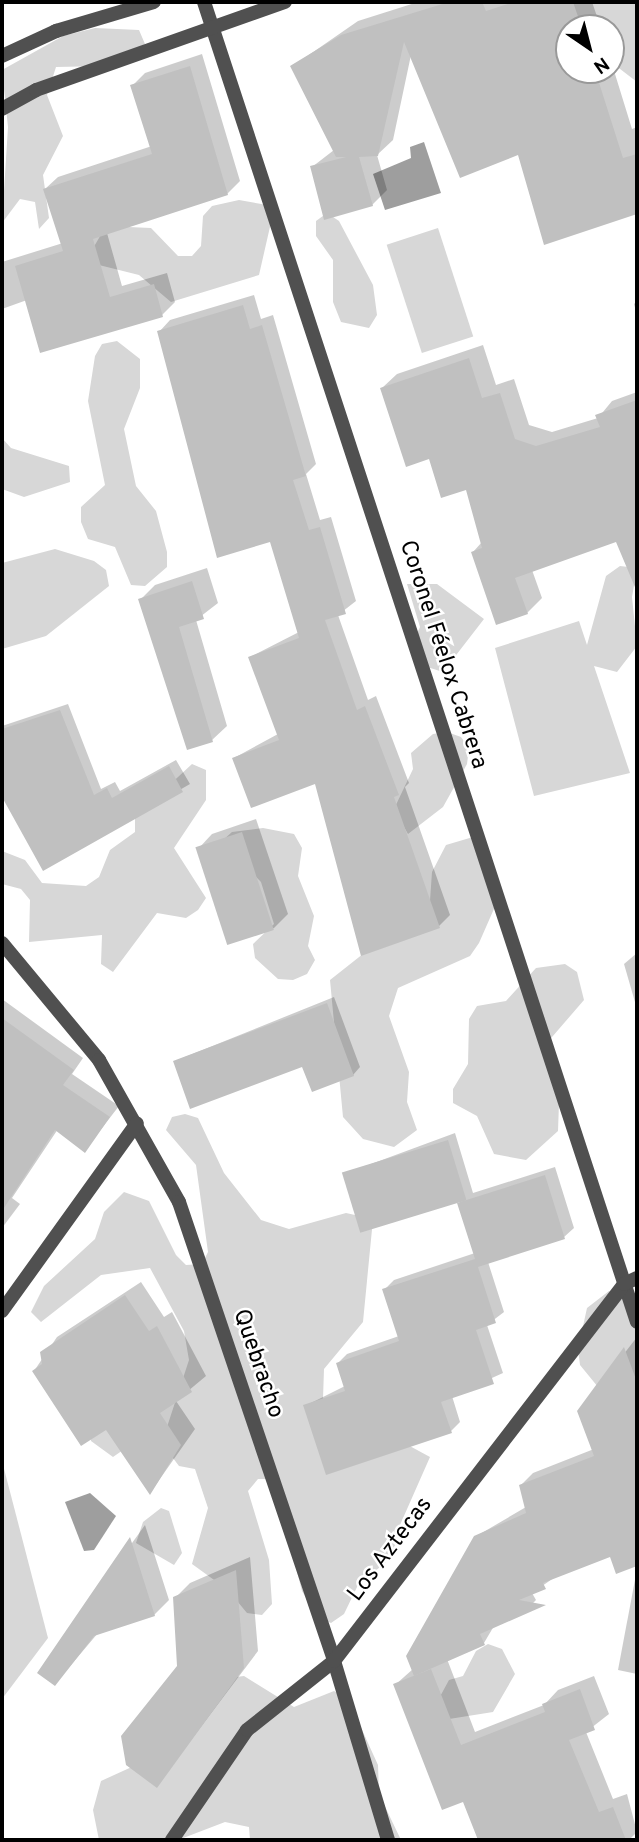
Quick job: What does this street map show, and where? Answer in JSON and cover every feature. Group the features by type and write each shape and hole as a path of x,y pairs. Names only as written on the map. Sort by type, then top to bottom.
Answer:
{"street":[{"path":"2,56 56,31 154,2"},
{"name":"Coronel Féelox Cabrera","path":"204,2 630,1281 637,1322"},
{"path":"2,108 212,24 285,2"},
{"name":"Quebracho","path":"2,943 99,1060 137,1123 178,1202 334,1661 388,1840"},
{"path":"2,1311 137,1123"},
{"name":"Los Aztecas","path":"172,1840 247,1730 334,1661 630,1281"}],"shaded area":[{"path":"548,2 637,2 637,82 625,73 625,14 567,14"},
{"path":"95,28 139,30 145,44 104,66 56,67 47,95 63,136 43,175 49,218 39,229 35,202 20,199 2,223 8,127 2,70 63,36"},
{"path":"424,142 441,193 385,210 373,174 411,158 410,147"},
{"path":"239,200 267,205 272,218 259,275 171,302 139,275 95,264 92,250 106,226 151,228 178,256 192,256 201,246 203,216 212,206"},
{"path":"327,213 339,221 373,285 377,315 369,328 341,322 333,302 333,260 316,236 316,221"},
{"path":"438,228 473,336 422,353 387,245"},
{"path":"117,341 140,359 140,388 124,429 136,486 156,511 167,552 167,567 145,586 131,585 115,547 88,539 81,522 81,507 105,485 88,401 95,356 102,344"},
{"path":"2,438 11,448 69,466 70,482 24,497 2,489"},
{"path":"55,549 94,561 106,570 109,586 46,636 2,649 2,563"},
{"path":"620,566 637,568 632,597 637,646 617,672 594,666 630,773 534,796 495,648 579,621 587,645 606,576"},
{"path":"407,584 437,584 484,619 443,672 424,666 414,640 420,627"},
{"path":"447,732 461,737 469,748 467,764 443,807 408,834 394,809 413,769 411,753 433,734"},
{"path":"192,764 206,770 206,800 174,848 206,898 198,910 186,918 157,913 113,972 101,964 102,935 29,942 30,900 21,889 2,884 2,851 25,860 42,883 86,886 99,877 110,850 135,832 135,817"},
{"path":"263,828 294,834 302,848 298,876 314,916 308,946 315,960 307,974 293,980 278,979 255,958 253,944 274,924 261,882 222,841 232,832"},
{"path":"473,837 497,902 479,943 470,956 398,988 389,1016 409,1072 407,1102 417,1130 394,1147 363,1139 343,1117 330,980 430,901 432,872 446,845"},
{"path":"565,964 577,972 584,1000 546,1044 559,1103 558,1131 526,1160 494,1154 477,1116 453,1103 453,1089 468,1064 469,1019 477,1006 506,1001 536,968"},
{"path":"185,1114 198,1118 224,1173 261,1220 289,1229 346,1213 373,1219 363,1322 324,1369 323,1399 430,1457 400,1525 396,1554 358,1585 344,1614 331,1623 317,1617 302,1591 273,1479 258,1479 248,1491 269,1560 272,1604 262,1615 247,1613 228,1590 192,1564 208,1508 195,1469 179,1466 170,1454 167,1427 189,1360 184,1331 150,1268 101,1275 41,1322 31,1312 44,1286 95,1239 104,1212 124,1192 149,1201 176,1255 186,1265 202,1264 208,1252 196,1165 166,1130 172,1117"},
{"path":"609,1291 622,1295 637,1322 637,1520 598,1387 580,1365 578,1349 587,1308"},
{"path":"98,1415 126,1448 113,1457 91,1441 89,1427"},
{"path":"2,1461 48,1638 2,1699"},
{"path":"90,1493 116,1516 94,1550 84,1551 65,1502"},
{"path":"161,1508 169,1511 182,1553 174,1565 136,1543 143,1522"},
{"path":"488,1644 502,1649 515,1674 493,1712 449,1719 436,1704 449,1680 463,1676 476,1651"},
{"path":"244,1676 294,1707 334,1691 348,1699 378,1765 379,1794 401,1840 250,1840 249,1827 225,1822 178,1840 99,1840 93,1810 101,1781 147,1760 228,1678"}],"building":[{"path":"449,2 482,2 486,11 514,2 573,2 577,14 555,14 555,84 599,84 623,158 637,154 637,214 544,245 518,155 460,178 404,42 378,156 359,157 373,206 324,220 310,166 346,157 336,157 290,66 341,35"},
{"path":"190,66 228,195 93,239 110,297 154,284 163,317 40,353 15,266 63,251 43,189 152,154 130,85"},
{"path":"243,305 250,329 262,325 306,476 293,480 309,530 320,527 346,614 325,620 357,710 365,706 399,795 394,797 440,928 361,956 315,784 251,808 232,758 279,740 248,657 299,638 270,542 217,558 157,331"},
{"path":"469,358 482,398 500,393 515,439 536,446 600,427 595,415 637,400 637,592 616,542 515,578 528,614 496,625 471,552 482,548 466,490 441,498 429,459 406,467 380,388"},
{"path":"192,581 204,619 179,627 213,742 187,750 138,599"},
{"path":"60,710 94,795 107,788 112,798 169,766 183,792 43,871 2,797 2,729"},
{"path":"242,832 274,930 227,945 195,847"},
{"path":"327,1003 354,1076 312,1092 302,1067 190,1109 173,1061"},
{"path":"2,1018 74,1070 63,1085 110,1117 85,1153 55,1130 2,1211"},
{"path":"448,1140 466,1200 360,1233 342,1172"},
{"path":"545,1175 565,1239 478,1267 496,1323 476,1330 494,1384 441,1402 452,1433 326,1475 303,1405 345,1391 336,1363 399,1341 382,1289 475,1259 457,1203"},
{"path":"125,1295 149,1331 157,1326 192,1392 160,1413 181,1445 150,1495 106,1430 81,1446 32,1371 42,1364 40,1352"},
{"path":"624,1347 637,1382 637,1566 616,1574 610,1557 543,1583 546,1589 519,1600 546,1605 480,1634 485,1645 414,1676 406,1656 474,1536 526,1513 519,1485 594,1456 577,1411"},
{"path":"130,1537 155,1616 94,1636 55,1686 37,1673"},
{"path":"236,1570 244,1668 157,1788 126,1765 121,1736 177,1666 173,1597"},
{"path":"431,1669 461,1745 545,1712 542,1704 580,1689 595,1730 569,1740 599,1812 613,1807 626,1840 478,1840 463,1802 442,1810 393,1684"}]}
